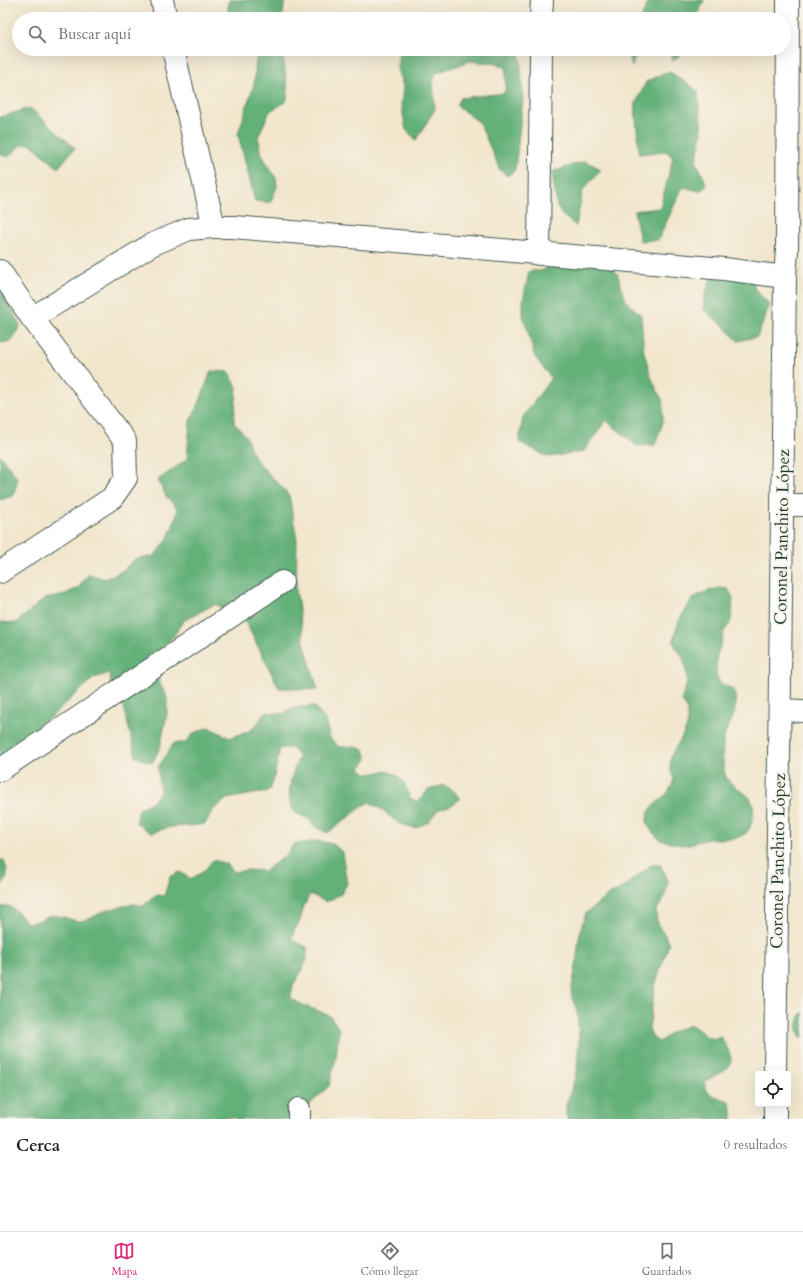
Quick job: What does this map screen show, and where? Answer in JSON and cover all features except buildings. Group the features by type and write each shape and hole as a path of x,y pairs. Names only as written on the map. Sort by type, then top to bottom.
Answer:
{"street":[{"path":"162,0 165,12"},
{"path":"541,12 542,0"},
{"name":"Coronel Panchito López","path":"776,1071 780,710 793,505 785,277 795,250 793,2"},
{"path":"175,56 214,227"},
{"path":"539,254 541,56"},
{"path":"32,318 151,245 189,229 214,227 233,227 724,269 785,277"},
{"path":"0,271 32,318 125,441 126,478 112,498 0,572"},
{"path":"0,770 282,582"},
{"path":"780,710 803,711"},
{"path":"775,1107 775,1119"}],"green space":[{"path":"229,0 285,0 283,12 228,12"},
{"path":"649,0 704,0 699,12 644,12"},
{"path":"256,56 283,56 288,93 286,102 270,111 258,137 262,155 276,178 277,187 270,203 255,201 238,134 254,84"},
{"path":"398,56 520,56 523,98 515,170 508,176 500,170 479,122 457,106 461,98 505,93 506,67 497,64 470,61 436,73 433,82 435,109 416,140 406,130 401,104 403,86 397,69"},
{"path":"629,56 635,56 632,67"},
{"path":"672,56 679,56 673,61"},
{"path":"669,71 698,91 702,135 696,161 707,185 700,191 683,187 658,240 640,241 634,211 660,208 673,158 666,151 639,154 635,105 646,82"},
{"path":"30,108 75,148 58,168 31,144 21,145 8,157 0,154 0,117"},
{"path":"585,161 601,169 583,190 576,226 562,215 557,207 552,172"},
{"path":"600,260 617,273 626,301 641,315 644,352 651,377 663,402 663,422 655,445 637,446 606,420 583,452 548,457 519,442 523,417 551,378 535,357 523,315 523,300 529,271 541,271 565,261"},
{"path":"724,269 754,281 754,288 769,304 757,337 738,341 722,324 703,309 705,294 711,279"},
{"path":"0,289 5,294 20,326 12,341 0,343"},
{"path":"211,371 229,372 237,387 234,423 246,436 254,458 289,495 297,540 296,589 304,643 318,690 279,688 244,619 215,604 183,621 174,636 161,649 155,665 159,682 167,697 167,714 160,748 152,763 136,757 123,704 111,691 110,673 94,678 43,724 28,732 5,758 0,758 0,622 16,623 44,599 61,596 78,588 89,574 105,579 122,571 135,559 154,556 166,542 178,509 166,496 158,480 187,459 190,421 199,404"},
{"path":"0,455 18,479 13,496 0,500"},
{"path":"719,588 728,589 733,597 730,624 724,631 717,655 716,673 719,682 734,690 735,697 734,714 725,733 723,742 724,770 727,778 732,784 749,797 753,804 753,814 750,827 743,835 732,838 702,840 681,845 664,841 659,838 653,833 647,821 650,811 665,796 672,785 674,779 670,768 671,758 685,732 688,723 687,712 682,700 687,682 686,670 683,658 674,642 674,638 680,619 691,601 699,595"},
{"path":"314,706 325,720 330,738 339,747 355,746 364,750 367,759 360,768 367,774 384,771 394,773 401,778 410,798 418,802 428,790 444,785 455,792 460,799 450,806 437,810 429,822 415,828 398,823 384,811 369,802 327,833 312,825 309,819 296,813 291,806 289,792 290,784 299,757 292,748 280,748 273,782 269,791 227,799 213,810 205,824 170,827 151,833 136,823 139,809 153,801 160,792 158,767 174,743 185,743 193,734 208,727 230,738 252,729 265,712 283,714 292,708"},
{"path":"317,841 333,844 342,852 347,884 341,894 326,902 310,894 304,906 300,921 294,931 292,940 307,947 307,959 293,985 291,998 301,1004 330,1016 339,1029 336,1058 329,1086 306,1108 287,1119 237,1119 233,1117 218,1119 0,1119 0,907 9,906 18,912 25,922 29,923 54,916 61,916 82,921 92,918 104,911 119,907 134,904 143,906 156,895 164,896 170,877 180,872 191,879 204,871 213,860 227,864 234,872 248,870 264,871 284,857 294,844"},
{"path":"0,860 4,860 7,874 0,887"},
{"path":"660,864 668,880 665,897 656,911 657,920 660,929 665,935 669,944 655,985 649,1029 652,1037 659,1042 674,1031 691,1025 705,1036 711,1038 721,1037 730,1055 730,1065 727,1069 705,1081 705,1089 712,1095 729,1101 732,1109 732,1119 567,1119 566,1105 577,1071 579,1036 577,1009 571,992 576,966 580,930 586,913 607,896 624,887 651,865"},
{"path":"803,1012 803,1037 800,1036 798,1021"}]}
